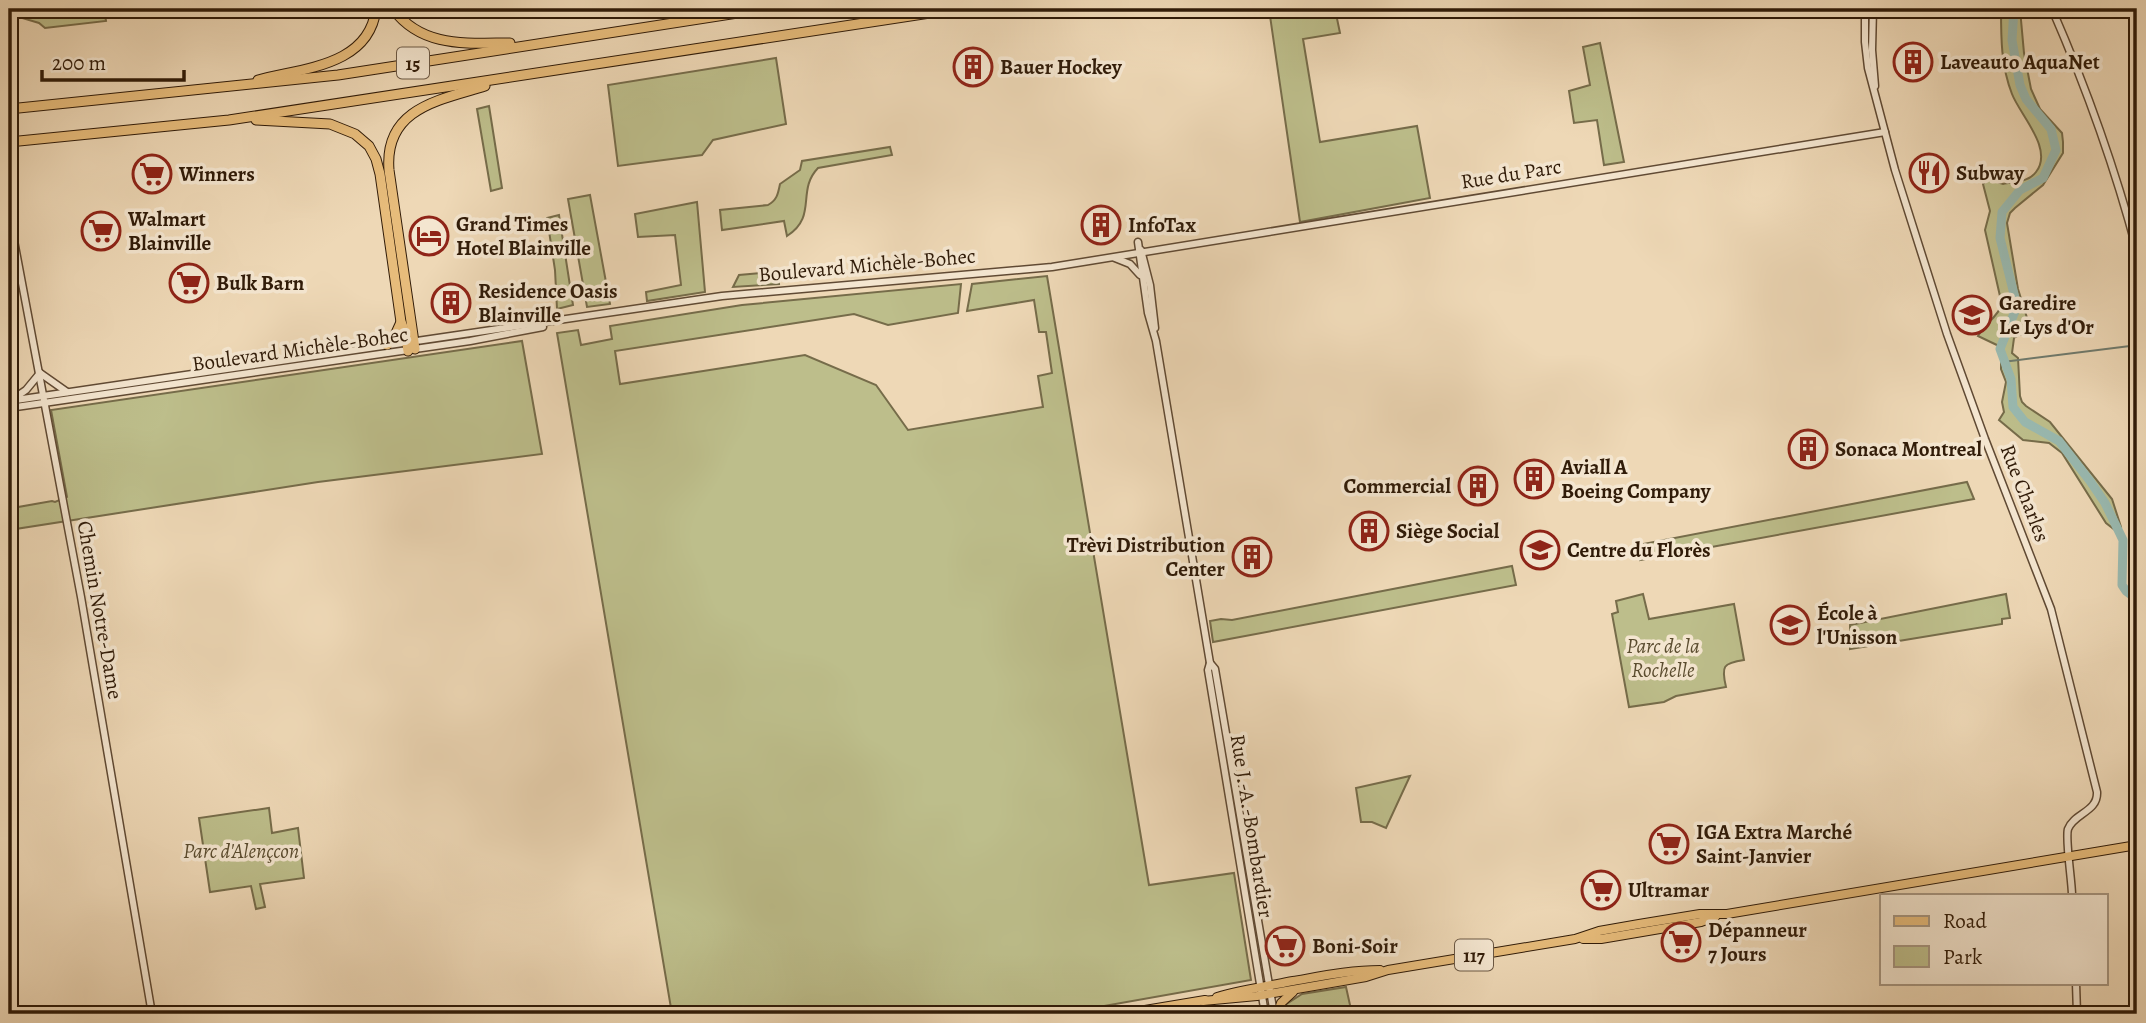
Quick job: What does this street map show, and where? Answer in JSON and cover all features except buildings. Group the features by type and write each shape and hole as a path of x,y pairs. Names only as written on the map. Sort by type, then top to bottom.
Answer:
{"highway":[{"path":"230,87 344,57 366,37 376,9"},
{"path":"393,9 415,30 439,40 460,43 540,43"},
{"name":"15","path":"9,109 338,75 764,9"},
{"name":"15","path":"9,142 229,120 957,9"},
{"path":"411,346 388,165 393,138 405,120 422,107 514,77"},
{"path":"229,120 309,121 330,124 355,134 369,146 380,174 401,322 411,346"},
{"path":"387,345 401,322"}],"main road":[{"name":"117","path":"1266,990 1296,989 1366,977 1388,970 1575,939 1613,928 1700,914 1721,914 2137,845"},
{"name":"117","path":"1121,1014 1203,1001 1239,999 1266,990 1364,970 1388,970"},
{"path":"1275,1014 1282,1001 1296,989"}],"street":[{"name":"Rue Charles","path":"1865,9 1866,56 1885,132 1947,334 2046,596 2098,795 2094,805 2068,829 2072,894"},
{"name":"Rue Charles","path":"1873,9 1872,45 1877,98"},
{"path":"2052,9 2101,133 2137,251"},
{"name":"Rue du Parc","path":"1140,252 1885,132"},
{"name":"Chemin Notre-Dame","path":"9,214 82,603 152,1014"},
{"name":"Boulevard Michèle-Bohec","path":"9,408 44,400 411,346 722,296 1052,267 1140,252"},
{"name":"Rue J.-A.-Bombardier","path":"1140,252 1148,313 1156,341"},
{"name":"Rue J.-A.-Bombardier","path":"1140,252 1154,311 1156,341 1210,663 1215,669 1266,990"},
{"path":"1110,257 1127,262 1142,277"},
{"name":"Boulevard Michèle-Bohec","path":"10,400 44,400 67,392 387,345 411,346"},
{"path":"10,400 26,390 40,373 67,392"},
{"path":"2076,984 2077,1014"},
{"path":"1265,1014 1266,990"},
{"path":"1266,990 1275,1014"}],"green space":[{"path":"17,9 104,9 106,21 45,28 39,23 22,18"},
{"path":"1269,9 1335,9 1340,33 1303,39 1320,142 1417,126 1430,198 1300,222"},
{"path":"2001,9 2020,9 2031,89 2040,109 2062,133 2063,142 2063,153 2043,185 2010,213 2007,223 2018,289 2028,321 2039,334 2019,335 2014,338 2012,353 2018,358 2020,396 2026,406 2050,422 2112,499 2121,527 2115,530 2106,523 2062,453 2049,443 2023,440 1999,420 2004,412 2002,402 2006,382 2001,369 2001,347 1978,336 2002,305 1985,230 1990,211 1983,184 1988,179 2003,184 2033,176 2040,163 2041,153 2034,132 2012,94 2006,73"},
{"path":"1600,43 1624,162 1604,165 1597,120 1574,123 1569,91 1590,85 1583,47"},
{"path":"776,58 786,124 713,140 702,155 618,166 608,85"},
{"path":"489,106 502,188 491,191 477,109"},
{"path":"890,147 892,155 818,168 808,186 802,220 787,236 784,221 722,230 720,210 768,205 777,196 780,184 800,170 802,161"},
{"path":"590,195 610,304 587,307 568,199"},
{"path":"697,202 705,292 647,301 646,292 681,285 675,235 638,237 635,214"},
{"path":"559,215 573,305 557,309 555,270 547,218"},
{"path":"774,272 778,275 779,284 733,287 739,275"},
{"path":"1047,276 1149,885 1234,873 1251,980 1059,1014 672,1014 557,333 578,330 581,345 612,339 610,326 742,305 961,284 958,313 888,325 854,314 615,351 620,384 805,355 876,385 908,430 1043,407 1038,376 1052,373 1046,332 1039,332 1034,300 967,311 972,284"},
{"path":"522,341 542,454 318,482 9,530 9,454 18,507 55,502 67,497 51,410"},
{"path":"1967,482 1974,499 1640,560 1638,545"},
{"path":"1512,566 1516,585 1213,642 1210,621 1232,620"},
{"name":"Parc de la Rochelle","path":"1643,594 1649,619 1734,604 1744,660 1725,667 1726,687 1676,696 1664,702 1629,707 1612,614 1618,612 1616,601"},
{"path":"2006,594 2010,618 2002,619 2002,624 1850,649 1850,625"},
{"path":"1410,776 1386,828 1372,822 1361,822 1356,788"},
{"name":"Parc d'Alençcon","path":"269,808 272,833 298,828 304,878 260,884 265,907 256,909 251,886 210,892 199,818"},
{"path":"1346,987 1352,1014 1282,1014 1285,1005 1302,994"}],"waterway":[{"path":"2014,9 2012,40 2020,85 2026,99 2051,129 2056,150 2043,178 2020,190 2002,212 2000,238 2015,298 2015,311 2000,349 2011,379 2013,407 2025,422 2059,441 2105,503 2123,540 2122,585 2137,599"},
{"path":"2003,362 2130,346"}],"place":[{"name":"Laveauto AquaNet","path":"1913,62"},
{"name":"Bauer Hockey","path":"973,67"},
{"name":"Subway","path":"1929,173"},
{"name":"Winners","path":"152,174"},
{"name":"InfoTax","path":"1101,225"},
{"name":"Walmart Blainville","path":"101,231"},
{"name":"Grand Times Hotel Blainville","path":"429,236"},
{"name":"Bulk Barn","path":"189,283"},
{"name":"Residence Oasis Blainville","path":"451,303"},
{"name":"Garedire Le Lys d'Or","path":"1972,315"},
{"name":"Sonaca Montreal","path":"1808,449"},
{"name":"Aviall A Boeing Company","path":"1534,479"},
{"name":"Commercial","path":"1478,486"},
{"name":"Siège Social","path":"1369,531"},
{"name":"Centre du Florès","path":"1540,550"},
{"name":"Trèvi Distribution Center","path":"1252,557"},
{"name":"École à l'Unisson","path":"1790,625"},
{"name":"IGA Extra Marché Saint-Janvier","path":"1669,844"},
{"name":"Ultramar","path":"1601,890"},
{"name":"Dépanneur 7 Jours","path":"1681,942"},
{"name":"Boni-Soir","path":"1285,946"}]}
